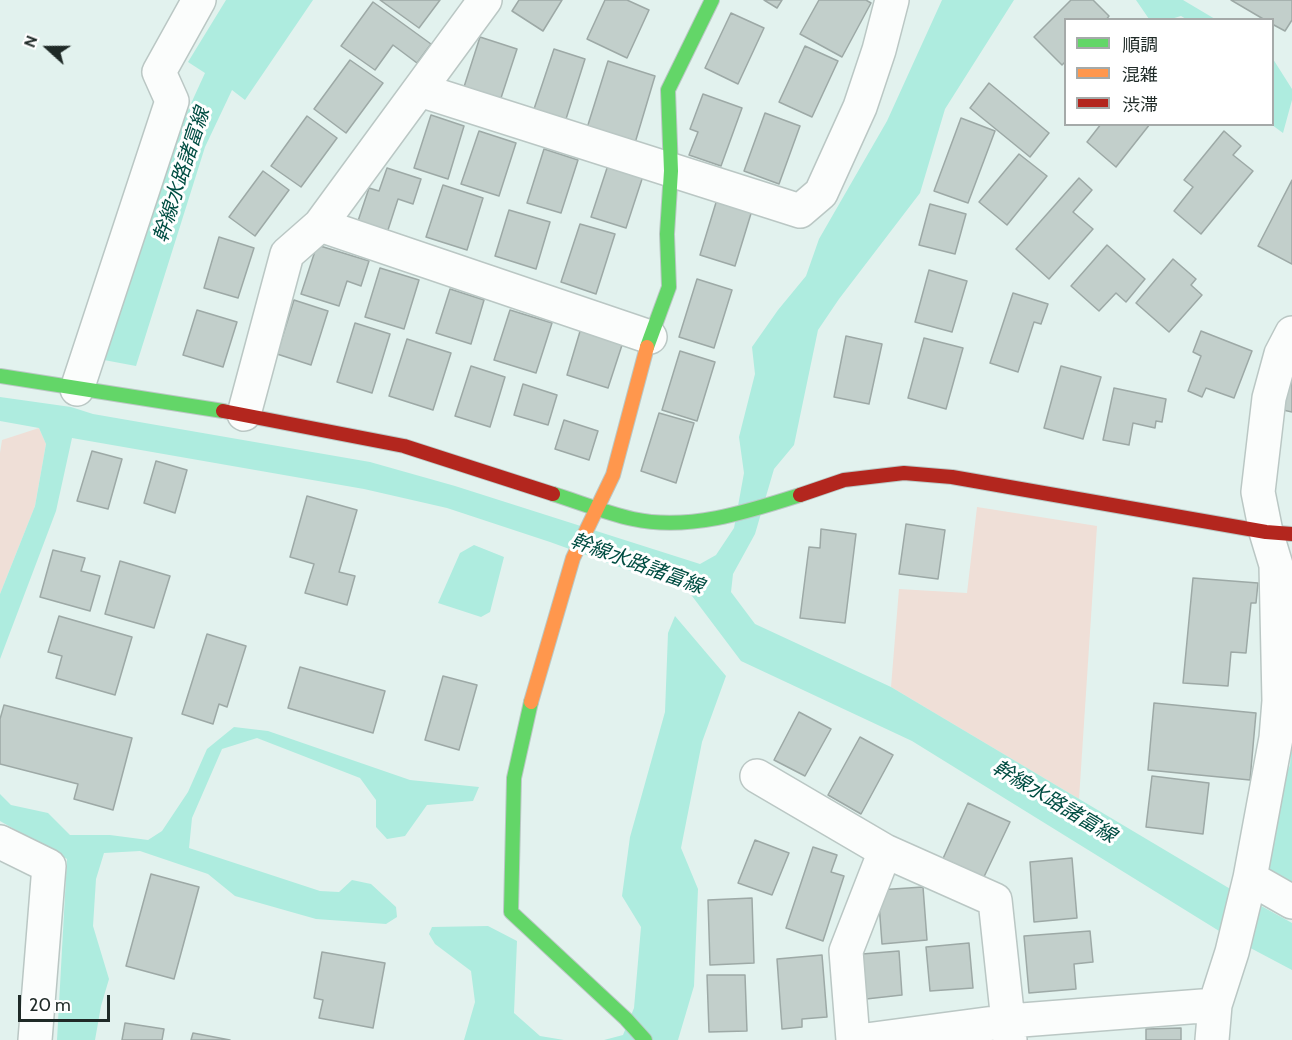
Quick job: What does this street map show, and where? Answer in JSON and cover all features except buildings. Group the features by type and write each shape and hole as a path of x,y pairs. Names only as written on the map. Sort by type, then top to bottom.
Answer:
{"street":[{"path":"77,389 172,101 159,72 199,0"},
{"path":"244,414 287,254 320,225 485,0"},
{"path":"645,1040 626,1019 511,912 514,778 535,683 573,558 613,475 650,337 669,287 667,234 671,171 668,90 712,0"},
{"path":"420,90 800,211 821,193 860,107 879,50 892,0"},
{"path":"320,225 650,337"},
{"path":"1212,1040 1215,1005 1232,952 1250,878 1276,738 1279,701 1276,564 1279,533 1258,492 1269,398 1281,354 1292,333"},
{"path":"0,376 244,414 404,446 633,519 677,523 724,517 766,506 844,480 904,473 952,477 1279,533"},
{"path":"757,776 885,851 995,900 1010,1030"},
{"path":"0,842 49,866 35,1040"},
{"path":"853,1040 846,951 885,851"},
{"path":"1250,878 1292,902"},
{"path":"866,1040 1010,1030 1215,1005"}],"shaded area":[{"path":"39,428 46,444 35,506 0,594 0,453 2,440"},
{"path":"977,507 1097,526 1079,799 891,687 899,589 967,593"}],"water":[{"name":"幹線水路諸富線","path":"226,0 313,0 245,100 232,90 205,147 136,366 104,360 183,121 205,73 188,62"},
{"name":"幹線水路諸富線","path":"942,0 1014,0 945,109 920,193 818,330 794,445 774,469 755,534 733,574 731,592 755,624 891,687 1227,887 1292,923 1292,970 1224,934 912,741 741,661 689,592 447,508 364,489 72,438 56,511 0,659 0,594 35,506 46,444 39,428 0,421 0,397 71,407 93,414 370,462 455,486 700,564 716,555 734,528 744,473 739,437 755,374 752,347 806,276 819,239 887,121"},
{"path":"1136,0 1183,0 1213,18 1181,16 1148,18"},
{"path":"1274,61 1292,89 1292,100 1283,133 1273,126"},
{"path":"474,545 504,557 490,612 481,617 438,603 460,553"},
{"path":"675,616 726,676 702,742 681,848 698,889 694,986 678,1040 604,1040 623,1035 634,1008 641,927 622,896 630,837 665,712 668,633"},
{"path":"234,727 268,731 410,780 479,787 473,801 427,805 405,836 387,839 376,827 376,800 360,778 257,738 222,749 192,818 189,848 320,891 339,892 352,880 371,884 396,907 397,917 386,924 316,919 235,896 208,874 140,851 104,853 96,879 93,926 109,979 95,1040 57,1040 67,859 0,821 0,794 11,805 48,813 70,835 110,835 148,840 162,831 188,792 207,749"},
{"path":"1292,741 1292,887 1265,867 1280,790 1290,765"},
{"path":"488,926 517,941 514,1013 540,1036 564,1040 464,1040 475,1002 471,971 435,944 429,934 432,927"}],"traffic: fast":[{"path":"647,347 669,287 667,234 671,171 668,90 712,0"},
{"path":"0,376 223,411"},
{"path":"553,494 633,519 675,523 718,518 800,495"},
{"path":"531,702 514,778 511,912 626,1019 645,1040"}],"traffic: slow":[{"path":"531,702 573,558 613,475 647,347"}],"traffic: jam":[{"path":"223,411 404,446 553,494"},
{"path":"800,495 844,480 904,473 952,477 1266,532 1292,534"}]}
